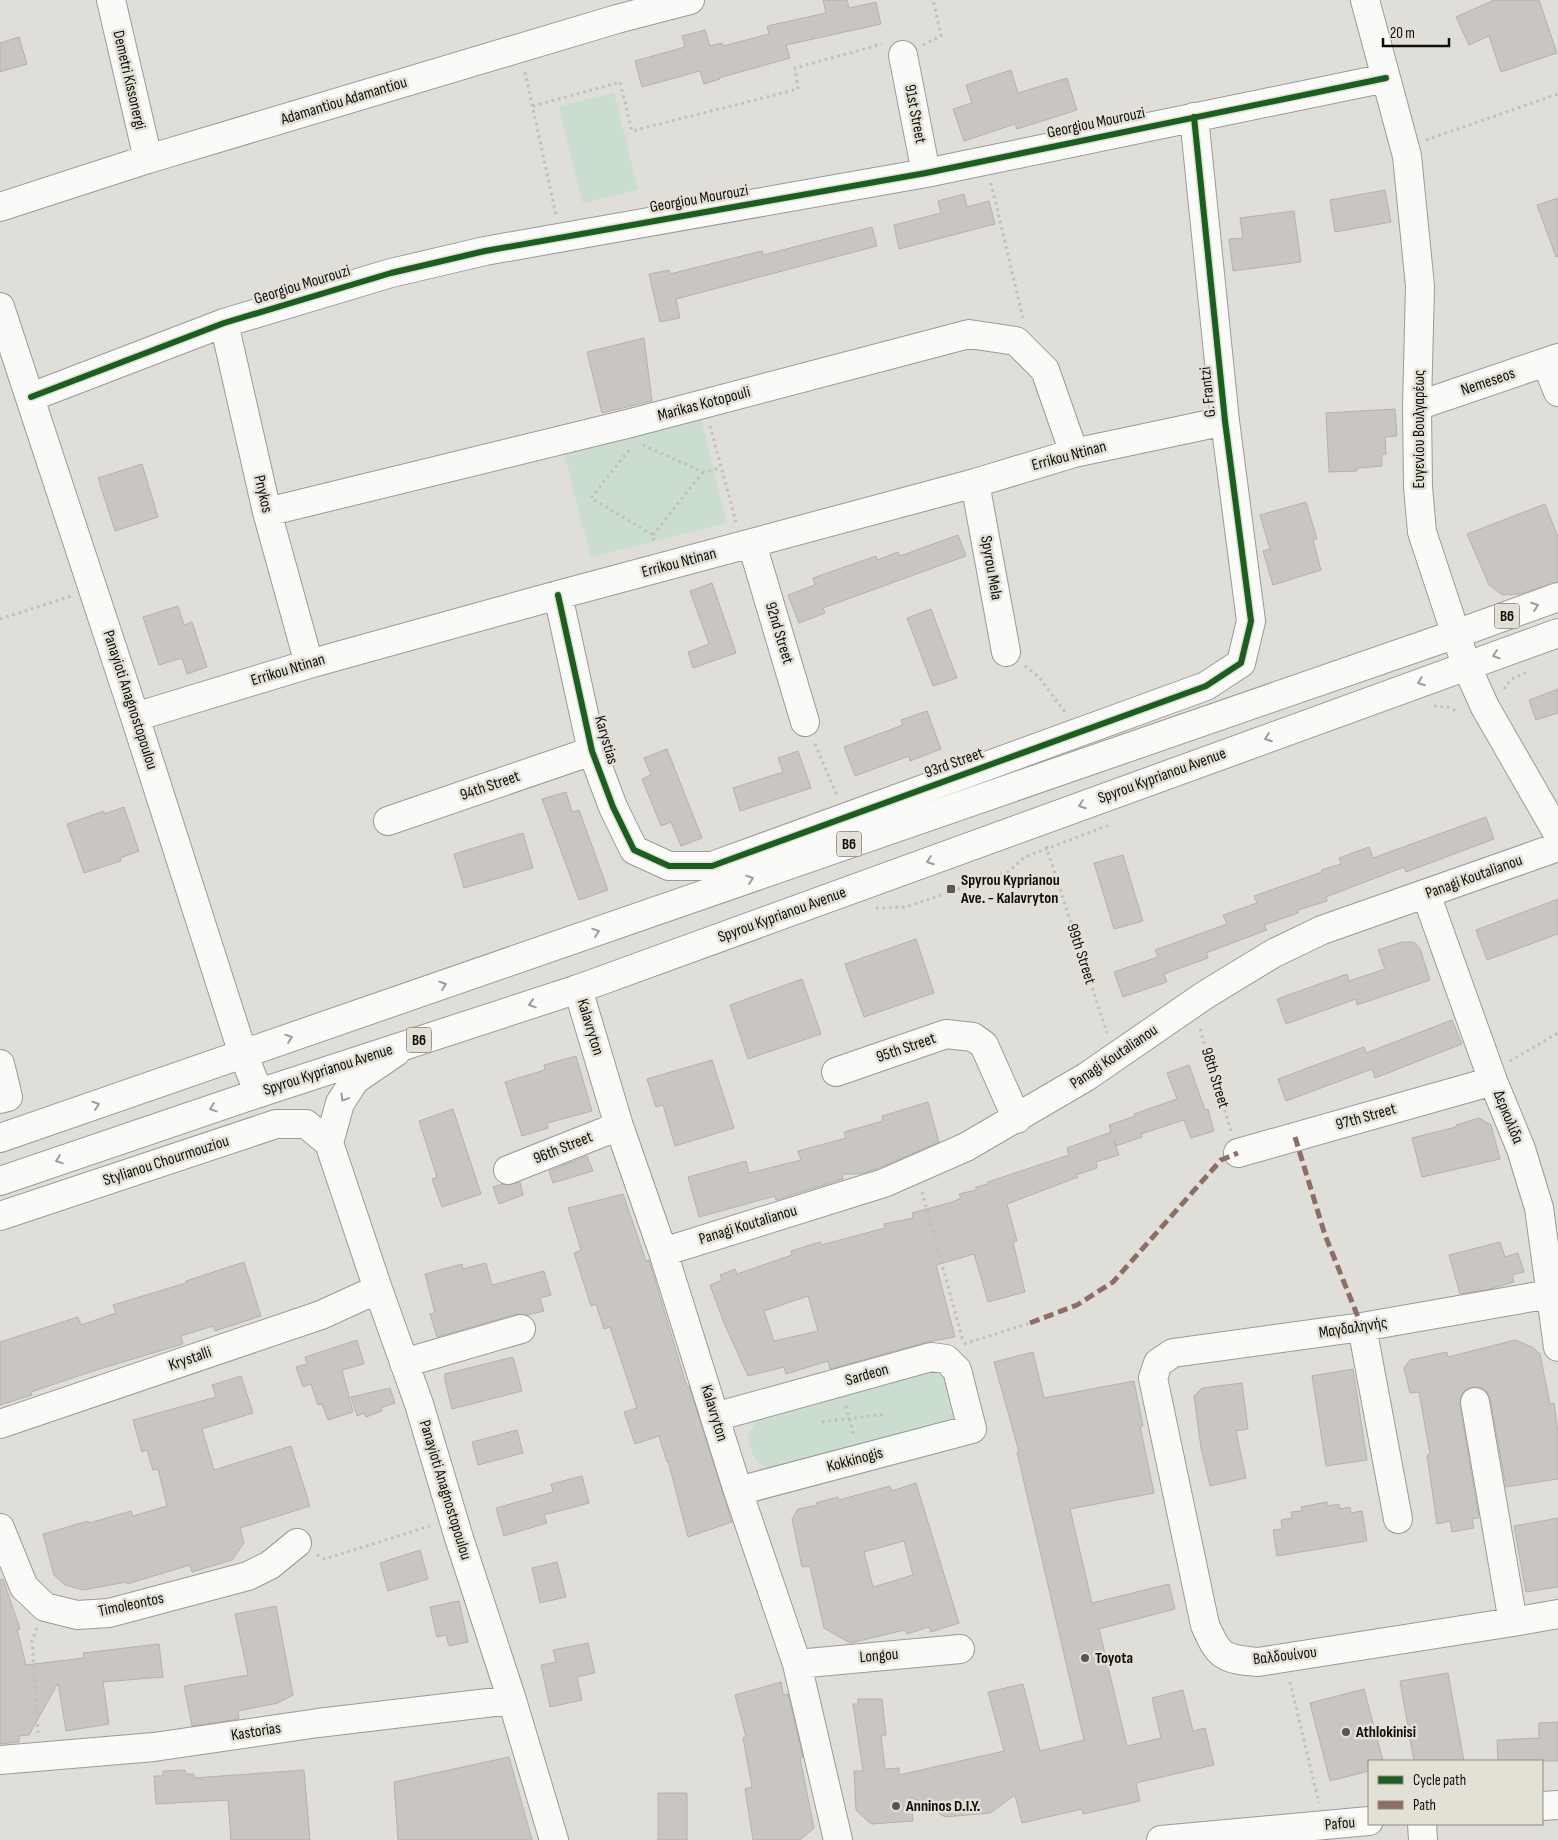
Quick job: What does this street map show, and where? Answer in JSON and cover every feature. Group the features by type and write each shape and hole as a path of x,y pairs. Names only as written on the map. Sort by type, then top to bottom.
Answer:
{"street":[{"name":"Demetri Kissonergi","path":"111,0 148,159"},
{"name":"Adamantiou Adamantiou","path":"0,207 148,159 520,48 615,10 690,0"},
{"name":"Ευγενίου Βουλγαρέως","path":"1365,0 1407,156 1420,286 1417,406 1418,487 1422,532 1466,665 1485,707 1557,832"},
{"name":"91st Street","path":"903,55 926,173"},
{"name":"Georgiou Mourouzi","path":"31,398 224,323 391,273 485,251 926,173 1386,78"},
{"name":"G. Frantzi","path":"1194,117 1225,422 1250,621 1241,663"},
{"name":"Panayioti Anagnostopoulou","path":"0,308 94,589 243,1054 259,1093"},
{"name":"Pnykos","path":"224,323 267,512 309,664"},
{"name":"Marikas Kotopouli","path":"267,512 705,404 969,334 1016,341"},
{"path":"1016,341 1045,370 1074,453"},
{"name":"Nemeseos","path":"1417,406 1552,360"},
{"path":"1552,360 1558,392"},
{"name":"Errikou Ntinan","path":"135,717 309,664 975,483 1074,453 1225,422"},
{"name":"Spyrou Mela","path":"975,483 1006,652"},
{"name":"92nd Street","path":"747,545 805,722"},
{"name":"Karystias","path":"558,595 592,751 613,807 634,850 669,866"},
{"name":"B6","path":"0,1138 1558,597"},
{"name":"Spyrou Kyprianou Avenue","path":"0,1180 406,1044 578,989 1558,632"},
{"name":"93rd Street","path":"669,866 712,866 1206,686 1241,663"},
{"name":"94th Street","path":"388,821 592,751"},
{"name":"Panagi Koutalianou","path":"663,1252 884,1183 966,1147 1017,1119 1086,1077 1192,1004 1274,953 1322,930 1426,894 1557,832"},
{"name":"Δερκυλίδα","path":"1426,894 1492,1076 1521,1149 1539,1208 1558,1347"},
{"name":"Kalavryton","path":"578,989 619,1126 663,1252 738,1492 798,1664 838,1840"},
{"name":"95th Street","path":"836,1072 946,1034 972,1037 984,1045 1017,1119"},
{"path":"330,1143 340,1103 355,1080 406,1044"},
{"path":"0,1064 4,1098"},
{"name":"97th Street","path":"1238,1153 1492,1076"},
{"name":"Stylianou Chourmouziou","path":"0,1216 276,1124 306,1124 330,1143"},
{"name":"96th Street","path":"508,1170 619,1126"},
{"name":"Panayioti Anagnostopoulou","path":"330,1143 378,1289 419,1404 554,1840"},
{"name":"Krystalli","path":"0,1424 321,1315 378,1289"},
{"name":"Μαγδαληνής","path":"1158,1363 1173,1353 1362,1327 1550,1294"},
{"path":"1362,1327 1398,1519"},
{"path":"404,1363 521,1329"},
{"name":"Sardeon","path":"715,1417 955,1351"},
{"name":"Kokkinogis","path":"738,1492 972,1429 957,1370 955,1351"},
{"name":"Βαλδουίνου","path":"1158,1363 1153,1378 1205,1625 1215,1646 1232,1660 1258,1662 1558,1614"},
{"path":"1475,1402 1513,1622"},
{"path":"0,1528 24,1586 45,1607"},
{"name":"Timoleontos","path":"45,1607 77,1615 109,1613 248,1576 270,1565 297,1543"},
{"name":"Longou","path":"798,1664 960,1649"},
{"name":"Kastorias","path":"0,1760 154,1747 318,1723 512,1700"},
{"path":"1543,1806 1558,1805"},
{"name":"Pafou","path":"1161,1840 1368,1821"},
{"path":"1422,1825 1423,1840"}],"path":[{"path":"532,106 620,82 632,131 798,89 795,68 892,41 903,55 941,36 933,0"},
{"path":"520,48 561,238"},
{"path":"1405,147 1558,94"},
{"path":"986,160 1023,318 1016,341"},
{"path":"705,404 721,468 747,545"},
{"path":"635,442 703,472 721,468"},
{"path":"630,449 591,498 652,535 703,472"},
{"path":"0,618 94,589"},
{"path":"1006,652 1038,676 1080,732"},
{"path":"1503,694 1511,679 1526,673"},
{"path":"1427,708 1435,706 1448,707 1458,712 1462,717"},
{"path":"805,722 846,817"},
{"path":"1492,1076 1558,1033"},
{"path":"916,1169 955,1351 1030,1323"},
{"path":"844,1398 859,1459"},
{"path":"822,1422 886,1414"},
{"path":"297,1543 325,1559 453,1518"},
{"path":"39,1756 32,1641 45,1607"},
{"path":"1285,1658 1324,1825"}],"green space":[{"path":"614,93 638,190 583,203 559,106"},
{"path":"701,419 727,523 591,557 564,454"},
{"path":"925,1371 944,1374 955,1410 951,1422 775,1469 763,1465 752,1453 748,1435 757,1420"}],"building":[{"path":"823,0 847,0 849,8 876,2 881,24 786,45 790,58 704,84 700,71 642,87 635,61 685,47 682,36 705,30 710,46 722,43 723,46 769,34 767,26 826,13"},
{"path":"1494,0 1539,0 1557,53 1501,72 1489,36 1469,45 1456,17"},
{"path":"19,37 27,64 0,72 0,43"},
{"path":"1011,70 1018,93 1067,78 1077,110 1017,129 1015,124 964,141 953,109 972,103 966,85"},
{"path":"1385,190 1391,222 1335,232 1330,200"},
{"path":"964,194 967,207 989,201 995,224 899,249 894,225 941,213 938,201"},
{"path":"1558,198 1558,256 1556,257 1537,205"},
{"path":"1294,211 1301,262 1233,271 1229,239 1243,238 1240,218"},
{"path":"872,227 877,246 676,299 680,318 660,322 649,274 669,270 670,274 762,251 763,255"},
{"path":"644,338 652,401 602,413 587,352"},
{"path":"1395,409 1397,436 1385,437 1386,454 1382,454 1382,466 1357,468 1357,471 1329,472 1326,413"},
{"path":"142,464 158,517 115,531 98,478"},
{"path":"1306,502 1317,539 1313,540 1321,570 1273,585 1263,551 1270,549 1260,515"},
{"path":"1545,504 1558,537 1558,582 1520,594 1503,595 1489,585 1467,534"},
{"path":"958,535 966,556 823,608 825,613 799,623 788,595 815,585 813,578 876,556 877,560 898,552 900,556"},
{"path":"712,583 736,653 693,668 688,652 709,644 690,591"},
{"path":"178,606 184,625 192,622 207,667 187,674 182,658 159,665 143,617"},
{"path":"931,609 957,678 933,686 907,618"},
{"path":"1558,689 1558,713 1536,720 1529,700"},
{"path":"927,711 941,749 910,761 909,756 855,776 844,747 903,725 901,720"},
{"path":"667,749 702,838 681,846 671,822 661,826 642,779 651,775 644,758"},
{"path":"798,751 811,788 740,811 733,788 783,772 778,758"},
{"path":"566,792 572,812 579,810 608,890 579,900 542,799"},
{"path":"124,807 139,851 120,858 121,861 84,873 67,824 104,811 104,814"},
{"path":"1486,817 1494,839 1406,872 1404,867 1326,897 1327,901 1298,910 1298,913 1264,925 1267,930 1206,953 1208,958 1164,974 1167,982 1123,997 1114,972 1158,957 1155,950 1227,924 1223,915 1257,903 1254,896 1341,864 1339,858 1369,847 1373,858"},
{"path":"523,833 533,868 464,888 454,854"},
{"path":"1123,855 1143,921 1114,929 1094,863"},
{"path":"1558,899 1558,934 1487,960 1476,930"},
{"path":"916,939 934,993 864,1017 845,964"},
{"path":"1402,942 1414,942 1420,949 1430,980 1357,1005 1356,999 1286,1024 1277,999 1347,974 1349,981 1385,969 1378,950"},
{"path":"802,979 821,1034 748,1059 730,1005"},
{"path":"1452,1020 1462,1044 1375,1078 1372,1069 1286,1101 1278,1079 1364,1047 1366,1053"},
{"path":"576,1056 592,1111 547,1123 548,1128 522,1136 505,1082 545,1070 544,1065"},
{"path":"712,1060 734,1128 675,1146 663,1105 656,1107 647,1079"},
{"path":"1189,1065 1205,1110 1208,1109 1214,1131 1191,1138 1184,1120 1141,1134 1142,1137 1116,1146 1114,1141 1119,1155 1096,1162 1097,1168 1007,1204 1017,1241 1013,1242 1025,1292 988,1302 974,1254 936,1265 955,1337 927,1342 830,1369 828,1361 786,1374 784,1367 748,1376 724,1323 710,1285 722,1280 720,1275 735,1269 737,1274 792,1255 791,1251 820,1242 821,1245 885,1228 884,1224 913,1218 912,1213 952,1202 961,1198 959,1194 976,1190 976,1187 988,1184 988,1182 1069,1155 1067,1148 1111,1132 1109,1125 1177,1099 1167,1073","holes":["808,1296 818,1331 774,1341 764,1311"]},
{"path":"928,1102 939,1142 879,1168 860,1174 842,1174 843,1179 776,1200 775,1196 699,1217 688,1177 746,1161 749,1173 801,1160 798,1151 846,1138 844,1132 883,1121 882,1116"},
{"path":"453,1109 481,1194 442,1207 432,1179 437,1177 419,1121"},
{"path":"1479,1118 1491,1125 1500,1159 1422,1177 1412,1138 1456,1127 1456,1125"},
{"path":"587,1156 593,1171 553,1183 549,1171"},
{"path":"520,1182 523,1195 499,1204 493,1187"},
{"path":"623,1194 646,1261 649,1260 687,1387 689,1386 732,1522 688,1537 668,1461 659,1436 635,1444 624,1412 637,1408 610,1327 604,1329 596,1304 591,1306 574,1253 581,1250 568,1208"},
{"path":"1500,1242 1505,1257 1518,1253 1524,1272 1512,1275 1514,1282 1490,1289 1460,1294 1449,1255"},
{"path":"244,1262 261,1316 215,1331 213,1326 181,1336 183,1344 96,1370 31,1392 32,1395 0,1405 0,1342 78,1317 81,1325 116,1313 113,1305 186,1283 186,1281"},
{"path":"486,1263 492,1285 544,1271 551,1295 540,1298 544,1311 527,1315 517,1314 437,1337 430,1314 435,1313 425,1274 462,1264 463,1269"},
{"path":"357,1340 364,1364 342,1370 353,1412 328,1420 322,1404 318,1405 311,1384 303,1387 296,1367 307,1364 305,1357"},
{"path":"1515,1340 1532,1347 1540,1354 1550,1404 1554,1403 1558,1433 1558,1479 1506,1487 1490,1399 1487,1392 1480,1387 1472,1387 1465,1390 1461,1396 1460,1405 1479,1518 1472,1519 1474,1528 1452,1532 1450,1521 1437,1524 1427,1455 1430,1454 1419,1392 1410,1393 1404,1368 1410,1360 1447,1352 1448,1357"},
{"path":"1033,1352 1044,1398 1134,1381 1143,1426 1140,1426 1154,1493 1070,1509 1092,1603 1169,1584 1175,1609 1099,1629 1127,1746 1161,1738 1152,1698 1183,1690 1193,1731 1205,1728 1214,1765 1136,1783 1140,1801 1083,1814 1082,1809 1022,1823 1015,1795 990,1813 945,1817 911,1797 913,1821 871,1824 856,1810 854,1771 863,1771 853,1704 858,1704 858,1699 882,1699 886,1735 881,1735 885,1769 899,1768 899,1775 1004,1751 988,1692 1023,1684 1040,1751 1084,1740 1017,1452 1019,1452 994,1362"},
{"path":"513,1357 522,1391 452,1409 445,1374"},
{"path":"1353,1369 1367,1460 1326,1466 1312,1376"},
{"path":"241,1376 253,1413 202,1429 214,1470 291,1446 310,1506 240,1528 244,1543 232,1560 192,1572 190,1565 127,1584 126,1582 83,1590 65,1585 54,1575 43,1534 131,1511 133,1516 167,1506 158,1469 153,1470 147,1450 142,1452 133,1420 216,1397 212,1385"},
{"path":"1242,1383 1248,1429 1236,1431 1246,1478 1210,1486 1201,1448 1194,1396 1202,1388"},
{"path":"390,1388 395,1403 381,1408 382,1411 366,1417 364,1413 357,1416 351,1397"},
{"path":"517,1430 523,1453 478,1465 472,1442"},
{"path":"582,1476 589,1503 544,1515 547,1523 504,1536 496,1508 553,1492 551,1484"},
{"path":"916,1483 959,1623 931,1632 929,1627 907,1634 905,1630 850,1643 824,1628 810,1566 802,1567 792,1519 798,1509 817,1505 816,1503 838,1497 839,1500 890,1486 892,1491","holes":["904,1541 913,1575 873,1587 864,1552"]},
{"path":"1327,1502 1327,1506 1339,1504 1340,1509 1350,1507 1351,1513 1362,1511 1367,1541 1277,1556 1273,1530 1282,1529 1281,1520 1292,1518 1291,1512 1302,1511 1301,1507"},
{"path":"1558,1518 1558,1587 1526,1592 1514,1526"},
{"path":"420,1550 428,1579 388,1591 380,1563"},
{"path":"557,1562 566,1597 540,1603 532,1568"},
{"path":"3,1579 20,1629 17,1630 26,1665 84,1658 83,1653 159,1644 163,1677 103,1682 109,1724 66,1731 58,1683 29,1735 19,1736 19,1742 0,1744 0,1580"},
{"path":"459,1601 468,1642 449,1646 446,1635 437,1637 430,1607"},
{"path":"276,1606 293,1695 278,1703 238,1711 239,1719 192,1726 184,1686 248,1675 235,1614"},
{"path":"588,1643 595,1673 577,1677 582,1700 550,1707 541,1665 556,1662 553,1650"},
{"path":"1448,1673 1464,1760 1414,1760 1400,1681"},
{"path":"781,1682 783,1695 788,1694 803,1757 800,1758 814,1828 800,1840 753,1840 745,1789 752,1787 743,1738 746,1737 735,1695"},
{"name":"Athlokinisi","path":"1364,1689 1383,1760 1368,1760 1368,1771 1330,1781 1310,1703"},
{"path":"1558,1722 1558,1761 1498,1760 1497,1740 1539,1738 1539,1723"},
{"path":"509,1757 532,1840 398,1840 394,1782"},
{"path":"185,1770 186,1774 194,1774 194,1778 304,1770 310,1840 231,1840 228,1800 156,1804 154,1776 163,1776 163,1771"},
{"path":"658,1793 687,1793 687,1840 658,1840"}],"marked path":[{"path":"1295,1137 1325,1235 1362,1327"},
{"path":"1030,1323 1077,1305 1113,1282 1221,1160 1238,1153"}],"cycle path":[{"path":"31,397 224,323 391,273 485,251 926,173 1386,78"},
{"path":"558,595 592,751 613,807 634,850 669,866 712,866 1206,686 1241,663 1251,621 1225,421 1194,117"}],"place":[{"name":"Spyrou Kyprianou Ave. - Kalavryton","path":"951,889"},
{"name":"Toyota","path":"1085,1658"},
{"name":"Athlokinisi","path":"1346,1732"},
{"name":"Anninos D.I.Y.","path":"896,1806"}]}
